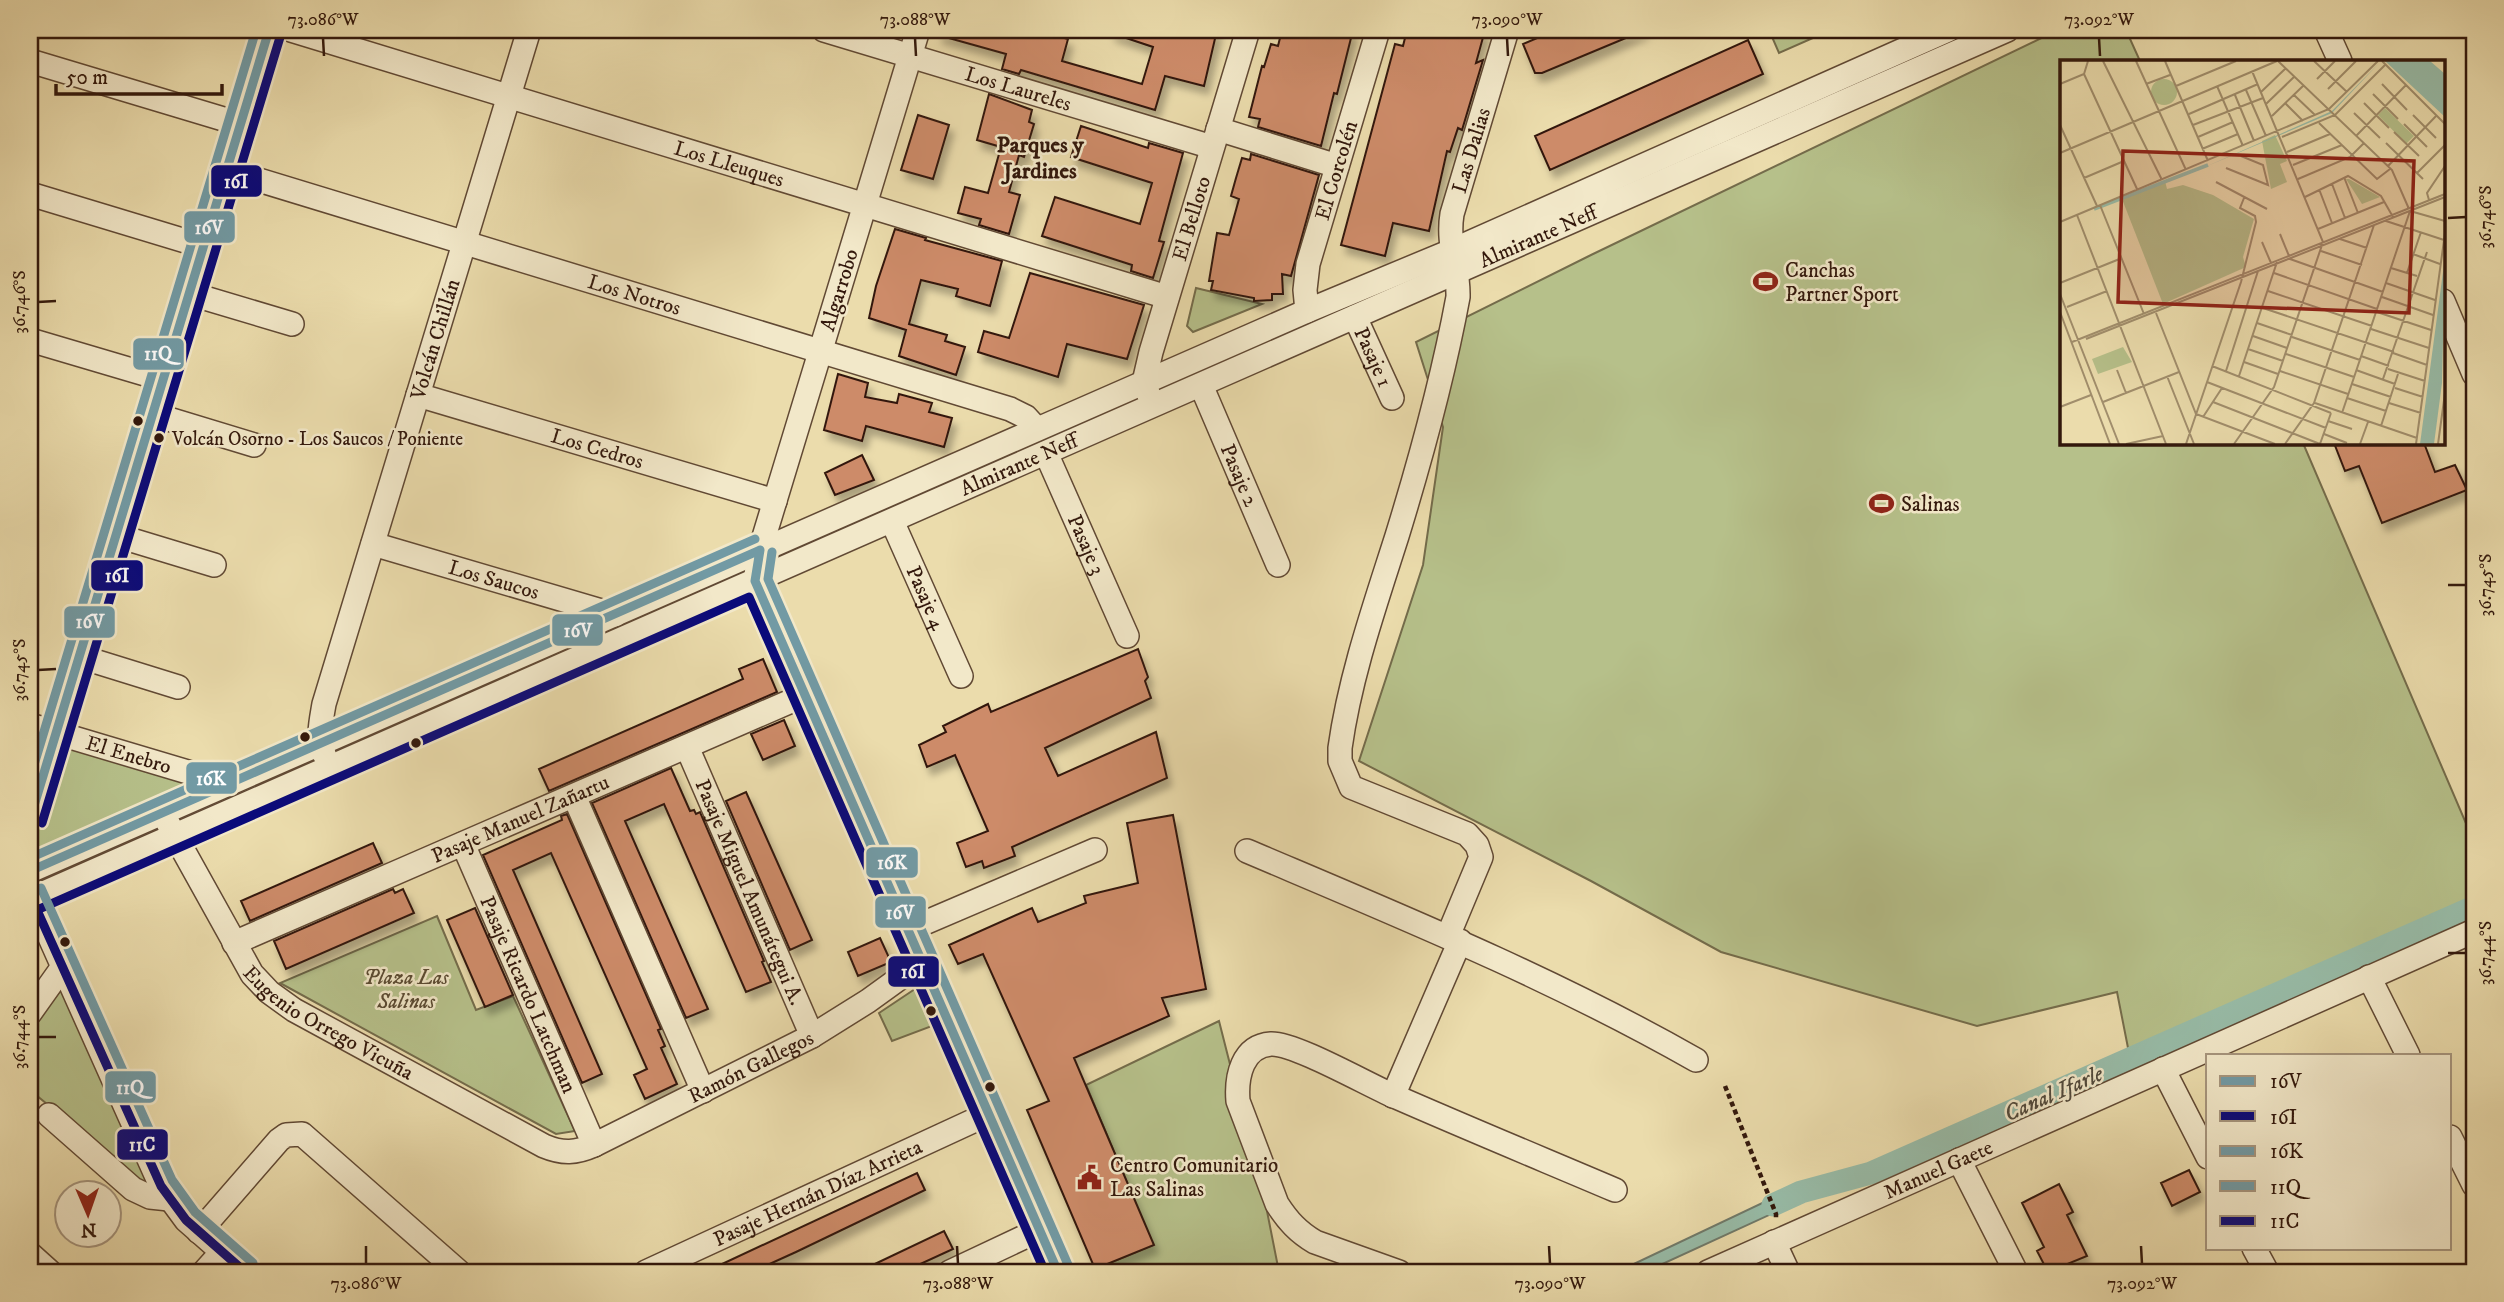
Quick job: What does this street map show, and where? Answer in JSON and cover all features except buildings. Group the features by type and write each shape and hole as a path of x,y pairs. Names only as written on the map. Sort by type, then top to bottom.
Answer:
{"street":[{"path":"30,819 268,30"},
{"name":"Los Lleuques","path":"291,30 1167,297"},
{"name":"Volcán Chillán","path":"329,768 320,744 324,704 529,30"},
{"name":"Los Laureles","path":"824,30 1215,138 1337,166"},
{"name":"Algarrobo","path":"755,581 760,550 918,30"},
{"name":"El Belloto","path":"1144,382 1248,30"},
{"name":"El Corcolén","path":"1307,310 1305,277 1378,30"},
{"name":"Las Dalias","path":"1454,938 1481,857 1477,845 1457,830 1351,788 1340,761 1340,748 1357,668 1418,463 1437,388 1458,297 1450,237 1452,214 1507,30"},
{"name":"Almirante Neff","path":"30,897 175,836 1355,317 1453,262 1948,30"},
{"name":"Almirante Neff","path":"30,871 1307,310 1453,262 2007,30"},
{"path":"2326,30 2340,60"},
{"path":"30,61 240,124"},
{"name":"Los Notros","path":"226,170 1010,409 1026,417 1037,429"},
{"path":"30,194 202,246"},
{"path":"188,293 292,324"},
{"path":"2444,303 2474,374"},
{"name":"Pasaje 1","path":"1355,317 1392,398"},
{"path":"30,340 162,379"},
{"path":"1144,382 1153,406"},
{"name":"Pasaje 2","path":"1201,385 1278,565"},
{"name":"Los Cedros","path":"418,395 775,501"},
{"path":"152,414 254,446"},
{"name":"Pasaje 3","path":"1046,453 1127,636"},
{"name":"Pasaje 4","path":"892,521 961,676"},
{"path":"115,535 215,565"},
{"name":"Los Saucos","path":"373,544 615,615"},
{"path":"755,581 1058,1272"},
{"path":"78,656 178,687"},
{"name":"Pasaje Manuel Zañartu","path":"234,943 805,695"},
{"name":"El Enebro","path":"30,725 228,784"},
{"name":"Pasaje Miguel Amunátegui A.","path":"687,747 812,1036"},
{"path":"574,796 703,1091"},
{"name":"Eugenio Orrego Vicuña","path":"162,812 252,974 281,1002 544,1146 570,1152"},
{"name":"Pasaje Ricardo Latchman","path":"463,844 594,1145"},
{"path":"908,930 1095,850"},
{"path":"1247,851 1454,938 1558,986 1696,1060"},
{"path":"30,897 169,1199 199,1232 245,1272"},
{"name":"Manuel Gaete","path":"1709,1272 2474,931"},
{"path":"1392,1096 1454,938"},
{"name":"Ramón Gallegos","path":"570,1152 594,1145 812,1036 868,1001 922,962"},
{"path":"30,1013 62,968"},
{"path":"2369,977 2408,1054"},
{"path":"1399,1272 1315,1242 1304,1236 1286,1218 1277,1205 1241,1113 1237,1090 1242,1066 1248,1054 1262,1046 1280,1045 1392,1096 1615,1190"},
{"path":"2163,1069 2206,1153"},
{"name":"Pasaje Hernán Díaz Arrieta","path":"646,1272 988,1114"},
{"path":"49,1115 133,1189 150,1197 169,1199"},
{"path":"199,1232 279,1140 294,1133 302,1134 310,1138 458,1272"},
{"path":"2452,1141 2474,1185"},
{"path":"1959,1160 2016,1272"},
{"path":"950,1272 1040,1230"},
{"path":"1774,1241 1788,1272"},
{"path":"2255,1250 2266,1272"},
{"path":"204,1272 222,1252"},
{"path":"30,1254 50,1272"}],"path":[{"path":"1725,1086 1776,1214"}],"green space":[{"path":"1769,30 1831,30 1779,53"},
{"name":"Salinas","path":"2058,30 2126,30 2140,60 2060,60 2060,444 2303,444 2474,842 2474,902 2130,1058 2117,992 1977,1026 1721,952 1591,881 1359,761 1423,565 1443,427 1416,342"},
{"path":"1196,288 1262,304 1193,332 1187,326"},
{"path":"58,740 217,784 30,865 30,844"},
{"name":"Plaza Las Salinas","path":"437,916 476,1010 513,996 575,1131 556,1134 280,983"},
{"path":"59,983 150,1189 30,1090 30,1026"},
{"path":"918,987 932,1026 892,1041 879,1013"},
{"path":"1219,1021 1266,1206 1279,1272 1096,1272 1095,1269 1153,1245 1086,1085"}],"shaded area":[{"path":"1798,1186 1804,1199 1645,1272 1617,1272"}],"waterway":[{"name":"Canal Ifarle","path":"1773,1205 1801,1192 1871,1173 2474,907"}],"transit line":[{"name":"11Q","path":"30,778 256,30"},
{"name":"16V","path":"30,819 269,30"},
{"name":"16I","path":"42,823 281,34"},
{"name":"16K","path":"30,858 755,539"},
{"name":"16V","path":"760,550 755,581 1058,1272"},
{"name":"16V","path":"30,871 760,550"},
{"name":"16K","path":"772,552 768,579 1069,1267"},
{"name":"16I","path":"30,911 749,597 1045,1272"},
{"name":"11Q","path":"41,888 172,1180 195,1212 253,1263"},
{"name":"11C","path":"30,899 161,1186 186,1220 245,1272"}],"place":[{"name":"Canchas Partner Sport","path":"1765,282"},
{"name":"Volcán Osorno - Los Saucos / Poniente","path":"159,438"},
{"name":"Salinas","path":"1881,504"},
{"name":"Centro Comunitario Las Salinas","path":"1090,1177"}],"district":[{"name":"Parques y Jardines","path":"1040,157"}]}
